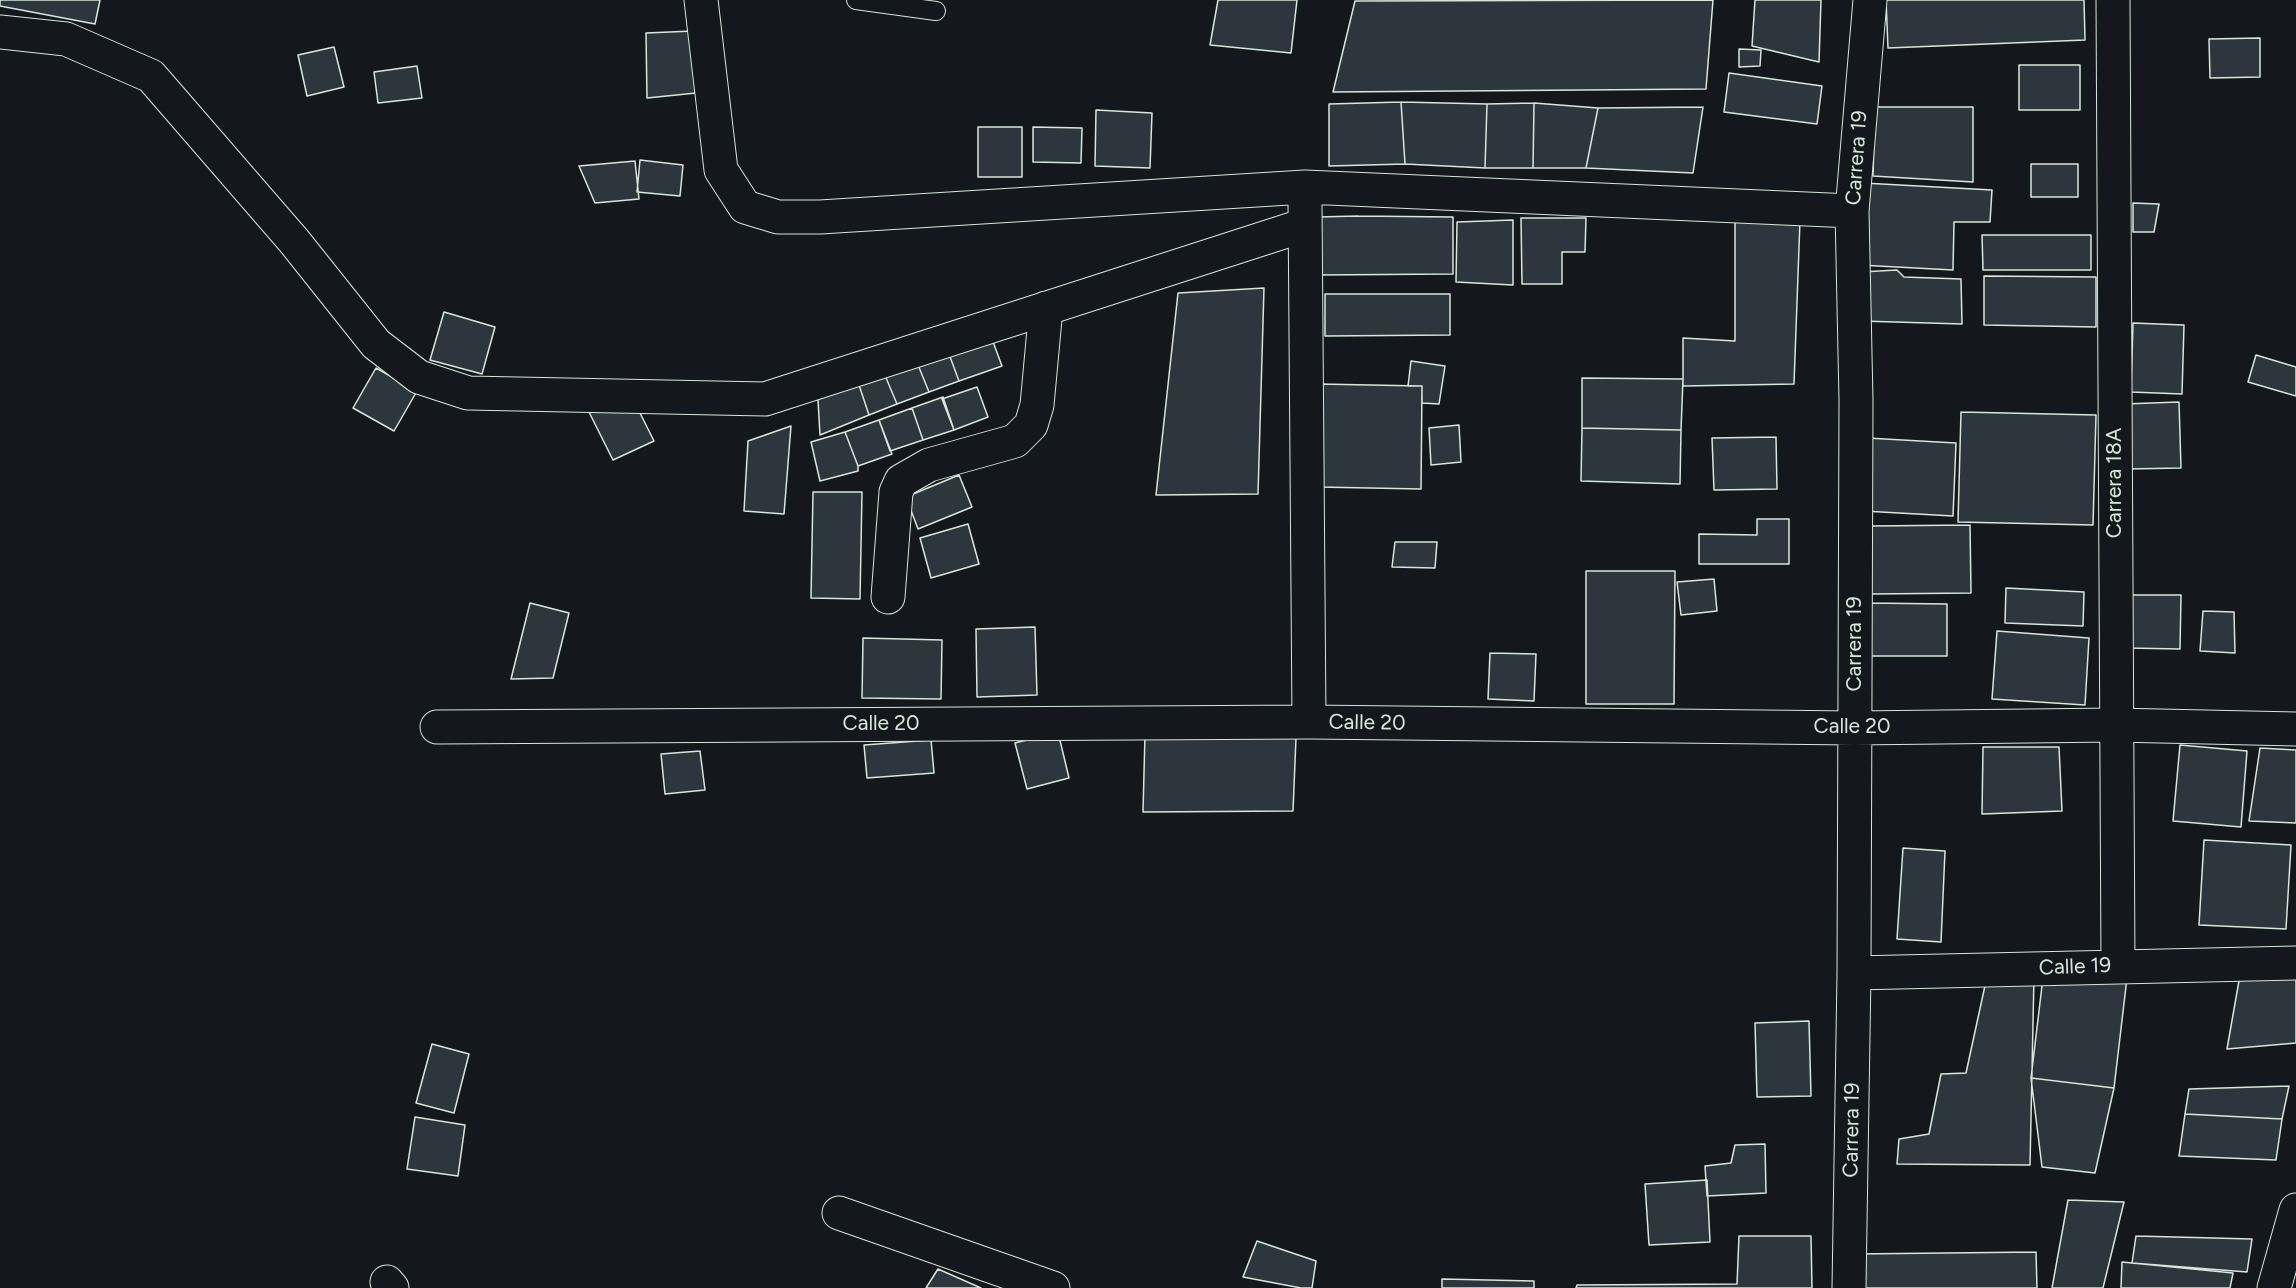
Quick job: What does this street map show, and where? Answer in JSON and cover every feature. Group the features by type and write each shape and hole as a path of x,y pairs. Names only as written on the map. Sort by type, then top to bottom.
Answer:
{"street":[{"path":"701,0 721,170 745,207 778,217 832,216 1305,187 1852,211"},
{"name":"Carrera 19","path":"1849,1288 1854,973 1856,401 1852,211 1870,0"},
{"name":"Carrera 18A","path":"2114,0 2115,725 2118,965"},
{"path":"0,32 66,39 151,76 294,241 376,344 419,377 468,393 765,399 1305,225"},
{"path":"1305,187 1309,722"},
{"path":"888,597 896,492 901,480 929,465 1015,441 1031,425 1037,405 1046,309"},
{"name":"Calle 20","path":"437,727 1309,722 1854,728 2115,725 2296,729"},
{"name":"Calle 19","path":"1854,973 2118,965 2296,963"},
{"path":"2274,1288 2296,1210"},
{"path":"839,1213 1053,1288"}],"lane":[{"path":"856,0 936,11"}],"building":[{"path":"0,0 100,0 95,24 0,6"},
{"path":"1218,0 1297,0 1291,53 1210,45"},
{"path":"1713,0 1706,89 1333,92 1355,1"},
{"path":"1755,0 1821,0 1819,62 1752,46"},
{"path":"1886,0 2084,0 2085,40 1888,48"},
{"path":"693,31 696,93 647,98 646,33"},
{"path":"2260,38 2260,77 2210,78 2209,39"},
{"path":"334,47 344,87 307,96 298,55"},
{"path":"1739,49 1761,50 1760,66 1739,67"},
{"path":"2019,65 2080,65 2080,110 2019,110"},
{"path":"417,66 422,98 378,103 374,72"},
{"path":"1729,73 1822,86 1817,124 1724,112"},
{"path":"1401,102 1405,164 1329,166 1329,104"},
{"path":"1401,102 1487,104 1485,168 1405,164"},
{"path":"1534,103 1533,168 1485,168 1487,104"},
{"path":"1534,103 1598,108 1586,168 1533,168"},
{"path":"1703,107 1693,173 1586,168 1598,108"},
{"path":"1875,107 1973,107 1973,182 1873,176"},
{"path":"1096,110 1152,113 1150,168 1095,166"},
{"path":"978,127 1022,127 1022,177 978,177"},
{"path":"1033,127 1082,128 1081,163 1033,162"},
{"path":"640,160 683,165 680,196 637,192"},
{"path":"635,161 639,199 595,203 579,166"},
{"path":"2031,164 2078,164 2078,197 2031,197"},
{"path":"1863,183 1992,190 1990,222 1954,222 1953,270 1859,265"},
{"path":"2133,203 2159,204 2154,232 2133,232"},
{"path":"1317,217 1453,217 1453,274 1315,275"},
{"path":"1735,217 1800,220 1794,384 1683,386 1683,338 1735,341"},
{"path":"1521,218 1586,218 1585,252 1562,252 1562,284 1522,284"},
{"path":"1513,220 1513,285 1456,282 1457,222"},
{"path":"1982,235 2091,235 2091,270 1983,270"},
{"path":"1897,270 1904,277 1961,279 1962,324 1861,321 1861,272"},
{"path":"1984,276 2096,277 2096,327 1984,325"},
{"path":"1264,288 1258,494 1156,495 1178,293"},
{"path":"1325,294 1450,294 1450,335 1325,336"},
{"path":"444,312 495,327 482,374 430,360"},
{"path":"2133,323 2184,325 2182,394 2131,392"},
{"path":"989,331 1002,366 959,381 946,346"},
{"path":"946,346 959,381 929,392 916,360"},
{"path":"2256,355 2296,367 2296,396 2248,382"},
{"path":"916,360 929,392 897,404 884,373"},
{"path":"1411,361 1445,366 1439,404 1422,403 1422,386 1408,386"},
{"path":"376,368 417,391 394,431 353,408"},
{"path":"851,373 858,382 869,415 820,435 818,400"},
{"path":"884,373 897,404 869,415 858,382"},
{"path":"1582,378 1683,379 1681,430 1582,428"},
{"path":"1319,384 1422,386 1421,489 1318,487"},
{"path":"977,387 988,417 954,430 942,399"},
{"path":"943,397 954,430 923,440 912,408"},
{"path":"2179,402 2181,468 2127,469 2124,404"},
{"path":"636,405 654,441 613,460 589,412"},
{"path":"912,408 923,440 890,451 879,420"},
{"path":"1961,412 2096,415 2093,525 1958,522"},
{"path":"879,420 892,454 858,466 845,432"},
{"path":"1459,425 1461,462 1431,465 1429,428"},
{"path":"791,426 784,514 744,511 748,441"},
{"path":"1582,428 1681,430 1680,484 1581,481"},
{"path":"845,432 858,471 820,481 811,442"},
{"path":"1776,437 1777,489 1714,490 1712,438"},
{"path":"1867,438 1956,443 1953,516 1863,511"},
{"path":"959,475 972,507 918,529 906,497"},
{"path":"813,492 862,492 860,599 811,598"},
{"path":"1757,519 1789,519 1789,564 1699,564 1699,534 1757,535"},
{"path":"968,524 979,564 931,578 920,538"},
{"path":"1970,525 1971,593 1871,594 1871,526"},
{"path":"1395,542 1437,542 1435,568 1392,567"},
{"path":"1586,571 1675,571 1674,704 1586,704"},
{"path":"1714,579 1717,611 1681,615 1677,582"},
{"path":"2006,588 2084,592 2083,626 2005,623"},
{"path":"2127,595 2181,595 2180,649 2127,648"},
{"path":"530,603 569,613 553,678 511,679"},
{"path":"1868,603 1947,604 1947,656 1867,656"},
{"path":"2203,611 2234,612 2235,653 2200,651"},
{"path":"1035,627 1037,695 977,697 976,629"},
{"path":"1997,631 2089,638 2085,705 1992,699"},
{"path":"863,638 942,640 941,699 862,698"},
{"path":"1490,653 1536,654 1534,701 1488,699"},
{"path":"1058,732 1069,778 1027,789 1015,743"},
{"path":"1145,734 1296,738 1293,811 1143,812"},
{"path":"931,740 934,773 867,778 864,745"},
{"path":"2180,745 2247,751 2241,827 2173,821"},
{"path":"1983,747 2059,747 2062,811 1982,814"},
{"path":"2260,748 2296,750 2296,823 2249,821"},
{"path":"700,751 705,790 665,794 661,754"},
{"path":"2204,840 2291,845 2286,929 2199,925"},
{"path":"1903,848 1945,851 1941,942 1897,939"},
{"path":"2044,969 2127,978 2114,1088 2031,1078"},
{"path":"2240,975 2296,975 2296,1043 2227,1049"},
{"path":"2034,976 2030,1165 1897,1164 1899,1139 1929,1134 1941,1074 1966,1073 1986,981"},
{"path":"1809,1021 1811,1096 1757,1097 1755,1023"},
{"path":"432,1044 469,1054 454,1113 416,1103"},
{"path":"2031,1078 2114,1088 2095,1173 2042,1167"},
{"path":"2289,1086 2282,1119 2185,1114 2189,1089"},
{"path":"2185,1114 2282,1119 2276,1160 2179,1156"},
{"path":"415,1117 465,1125 458,1176 407,1169"},
{"path":"1765,1144 1766,1193 1707,1196 1705,1166 1731,1163 1735,1145"},
{"path":"1707,1180 1710,1242 1649,1245 1645,1184"},
{"path":"2068,1200 2124,1202 2103,1288 2052,1288"},
{"path":"1739,1236 1811,1236 1812,1288 1576,1288 1577,1285 1737,1284"},
{"path":"2136,1236 2252,1239 2247,1272 2132,1263"},
{"path":"1257,1241 1316,1261 1312,1288 1243,1277"},
{"path":"2036,1252 2037,1288 1858,1288 1854,1254"},
{"path":"2122,1262 2233,1273 2230,1288 2121,1288"},
{"path":"938,1269 981,1288 926,1288"},
{"path":"1442,1279 1534,1281 1534,1288 1442,1288"}]}
